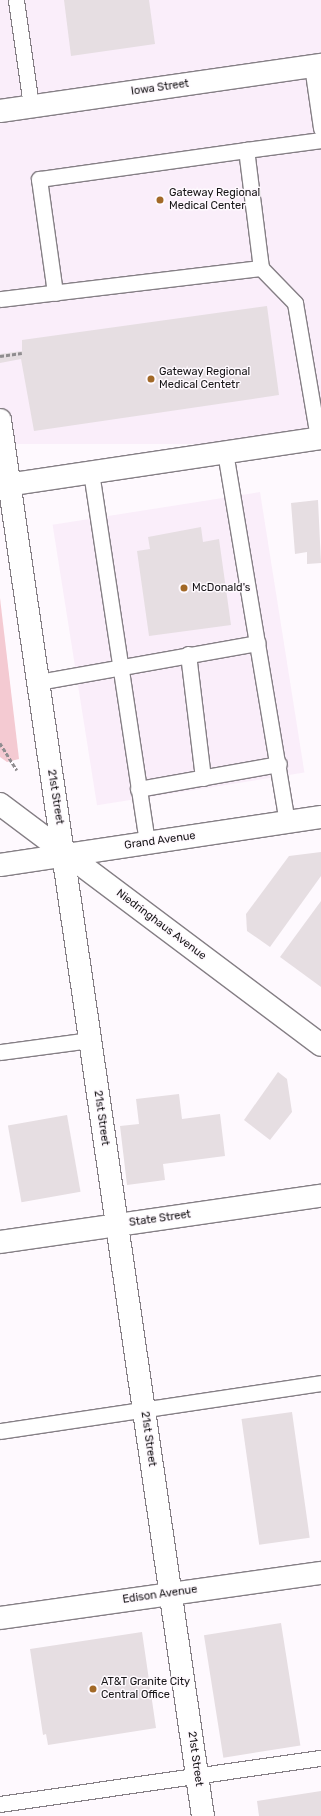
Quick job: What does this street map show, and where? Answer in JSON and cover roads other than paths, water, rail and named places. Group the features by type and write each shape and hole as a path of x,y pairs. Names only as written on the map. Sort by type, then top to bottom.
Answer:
{"street":[{"name":"Iowa Street","path":"0,111 316,65"},
{"name":"21st Street","path":"0,420 5,485 65,853 90,1040 203,1816"},
{"path":"5,485 320,438"},
{"name":"Niedringhaus Avenue","path":"0,804 321,1045"},
{"name":"Grand Avenue","path":"0,865 65,853 146,843 321,817"},
{"name":"State Street","path":"0,1242 321,1196"},
{"name":"Edison Avenue","path":"0,1618 321,1573"}],"lane":[{"path":"16,0 31,106"},
{"path":"316,65 321,128"},
{"path":"55,293 39,179 321,140"},
{"path":"246,150 261,268 295,303 320,438"},
{"path":"0,299 261,268"},
{"path":"225,452 279,764 287,822"},
{"path":"91,472 103,533 119,665 146,843"},
{"path":"38,682 119,665 258,643"},
{"path":"188,654 203,778"},
{"path":"138,789 279,764"},
{"path":"0,1052 90,1040"},
{"path":"0,1430 321,1383"},
{"path":"0,1804 321,1758"}],"place":[{"name":"Gateway Regional Medical Center","path":"160,200"},
{"name":"Gateway Regional Medical Centetr","path":"151,379"},
{"name":"McDonald's","path":"184,588"},
{"name":"AT&T Granite City Central Office","path":"93,1689"}]}
